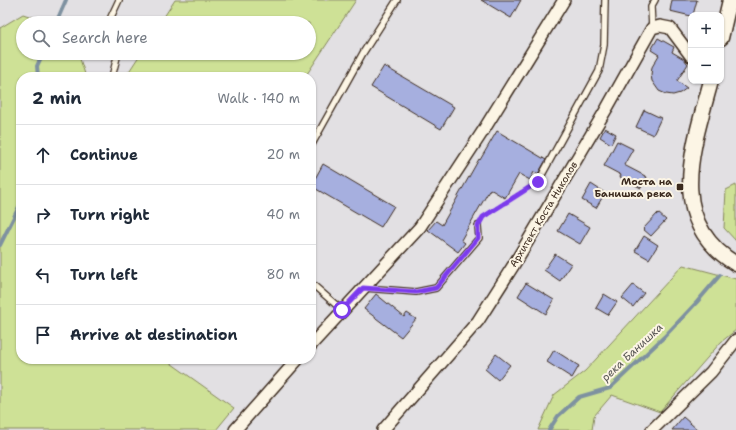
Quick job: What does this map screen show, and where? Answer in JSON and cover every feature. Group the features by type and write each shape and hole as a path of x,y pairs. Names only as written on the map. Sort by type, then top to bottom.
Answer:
{"street":[{"path":"316,339 420,227 483,131 564,0"},
{"path":"724,25 730,0"},
{"path":"652,28 660,26 670,28 688,52"},
{"name":"Архитект Коста Николов","path":"384,430 478,321 513,266 607,108 652,28"},
{"path":"710,84 692,150 689,190 696,218 702,232 723,256 736,264"},
{"path":"652,430 711,372 736,340"},
{"path":"234,430 293,364"}],"lane":[{"path":"111,16 119,0"},
{"path":"316,137 363,53 397,0"},
{"path":"538,182 599,71 604,45 605,0"},
{"path":"652,28 651,7 655,0"},
{"path":"113,72 116,60"},
{"path":"363,288 416,292 436,288 478,238 478,226"},
{"path":"316,287 342,310"}],"path":[{"path":"478,226 483,217 538,182"}],"green space":[{"path":"175,0 356,0 308,72 129,72 136,60 316,60 316,16 165,16"},
{"path":"16,18 16,60 80,60 84,72 16,72 16,364 172,364 234,408 216,430 0,430 0,28"},
{"path":"736,185 736,241 724,228 726,190"},
{"path":"683,265 736,279 736,330 721,342 660,412 612,395 594,416 592,430 538,430 554,395 585,371"}],"building":[{"path":"481,0 521,0 511,18"},
{"path":"672,0 697,0 694,12 688,12 688,15 670,11"},
{"path":"658,38 674,47 672,52 684,59 688,64 677,81 687,88 680,93 673,95 659,91 652,81 651,75 652,67 659,55 651,50"},
{"path":"384,66 454,107 441,129 371,87"},
{"path":"644,110 661,118 653,135 636,127"},
{"path":"605,128 616,134 611,144 600,137"},
{"path":"497,131 546,160 538,174 534,172 530,180 519,174 505,198 490,189 461,240 465,243 458,252 428,230 436,221 442,225 479,159 480,160"},
{"path":"617,141 633,149 624,165 647,177 641,188 620,177 621,175 604,166"},
{"path":"323,164 394,206 381,227 316,189 316,177"},
{"path":"591,184 605,193 596,208 582,200"},
{"path":"658,213 666,220 651,236 643,229"},
{"path":"568,214 590,227 580,244 558,231"},
{"path":"644,236 658,245 649,259 635,251"},
{"path":"555,254 571,264 560,281 544,270"},
{"path":"526,283 554,300 546,314 518,296"},
{"path":"633,285 644,293 633,307 622,298"},
{"path":"376,294 404,317 407,313 416,319 401,337 364,309"},
{"path":"604,294 617,302 608,315 596,308"},
{"path":"554,350 579,366 572,378 547,362"},
{"path":"496,354 510,365 498,380 485,369"},
{"path":"683,417 698,430 672,430"}],"waterway":[{"path":"59,16 66,0"},
{"path":"38,72 37,66 40,60"},
{"path":"0,245 16,213"},
{"name":"река Банишка","path":"549,430 558,416 579,397 610,388 664,337 720,275"}],"place":[{"name":"Моста на Банишка река","path":"680,187"}],"route":[{"path":"342,310 363,288 416,292 436,288 478,238 478,226 483,217 538,182"}]}
